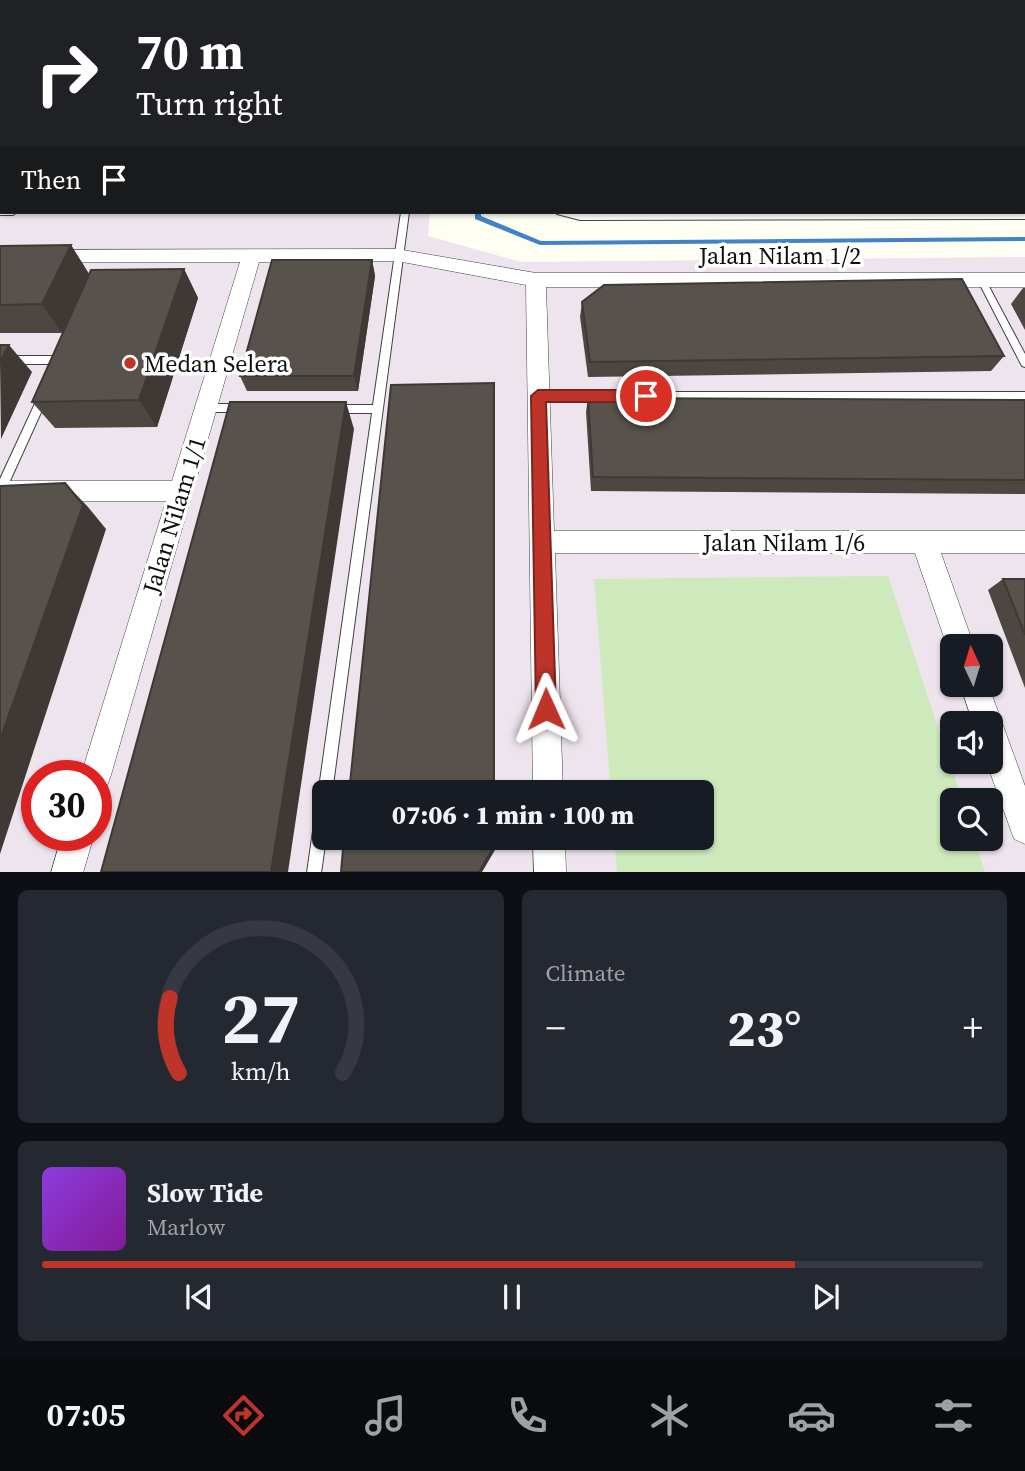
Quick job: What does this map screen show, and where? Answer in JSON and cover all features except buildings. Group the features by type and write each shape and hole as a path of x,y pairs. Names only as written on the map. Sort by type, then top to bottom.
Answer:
{"street":[{"name":"Jalan Nilam 1/2","path":"0,256 107,261 252,255 397,255 536,280 1025,280"},
{"name":"Jalan Nilam 1/1","path":"100,760 252,255"},
{"path":"536,280 548,780"},
{"path":"0,491 181,491"},
{"name":"Jalan Nilam 1/6","path":"542,542 1025,542"},
{"path":"924,542 956,634"},
{"path":"1003,767 1025,828"},
{"path":"549,850 550,872"},
{"path":"67,872 73,851"}],"lane":[{"path":"327,780 405,214"},
{"path":"568,214 580,217 1025,216"},
{"path":"981,279 1025,363"},
{"path":"55,372 66,348"},
{"path":"0,360 61,360"},
{"path":"0,491 50,383"},
{"path":"538,396 1025,396"},
{"path":"206,408 259,408"},
{"path":"324,408 377,409"},
{"path":"314,872 317,850"}],"shaded area":[{"path":"0,214 430,214 428,236 521,262 1025,257 1025,872 0,872"}],"green space":[{"path":"888,576 940,733 940,774 953,774 958,788 940,788 940,851 978,851 985,872 617,872 615,850 714,850 714,780 610,780 594,579"}],"waterway":[{"path":"478,214 477,217 540,243 1025,239"}],"place":[{"name":"Medan Selera","path":"130,363"}],"route":[{"path":"546,709 538,396 646,396"}]}
